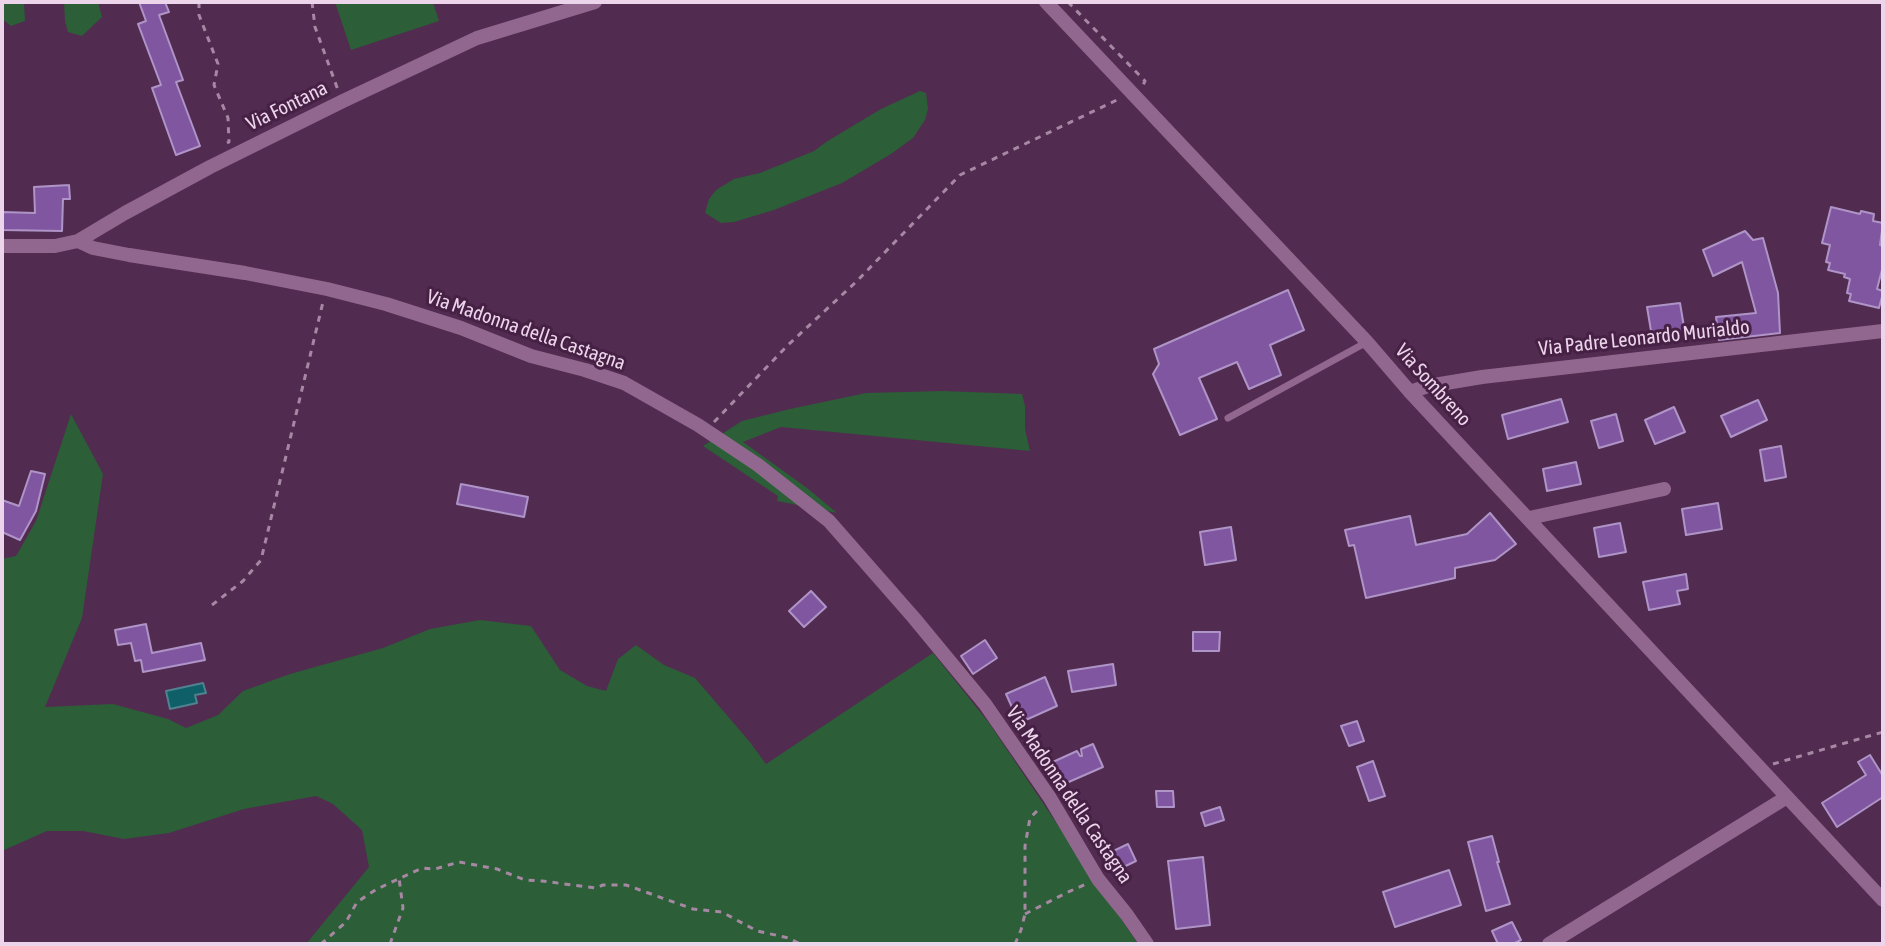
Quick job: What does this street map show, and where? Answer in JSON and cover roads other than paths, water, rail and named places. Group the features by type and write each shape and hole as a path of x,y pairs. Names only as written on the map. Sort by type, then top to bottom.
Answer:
{"street":[{"name":"Via Fontana","path":"2,246 55,246 78,241 198,173 477,38 595,2"},
{"name":"Via Sombreno","path":"1046,2 1367,342 1883,900"},
{"name":"Via Madonna della Castagna","path":"78,241 93,248 129,255 327,289 461,328 531,356 624,383 758,465 829,521 985,704 1050,798 1098,879 1147,944"},
{"name":"Via Padre Leonardo Murialdo","path":"1410,392 1482,377 1883,331"},
{"path":"1529,518 1664,489"},
{"path":"1549,944 1787,797"}],"lane":[{"path":"1228,418 1367,342"}]}
